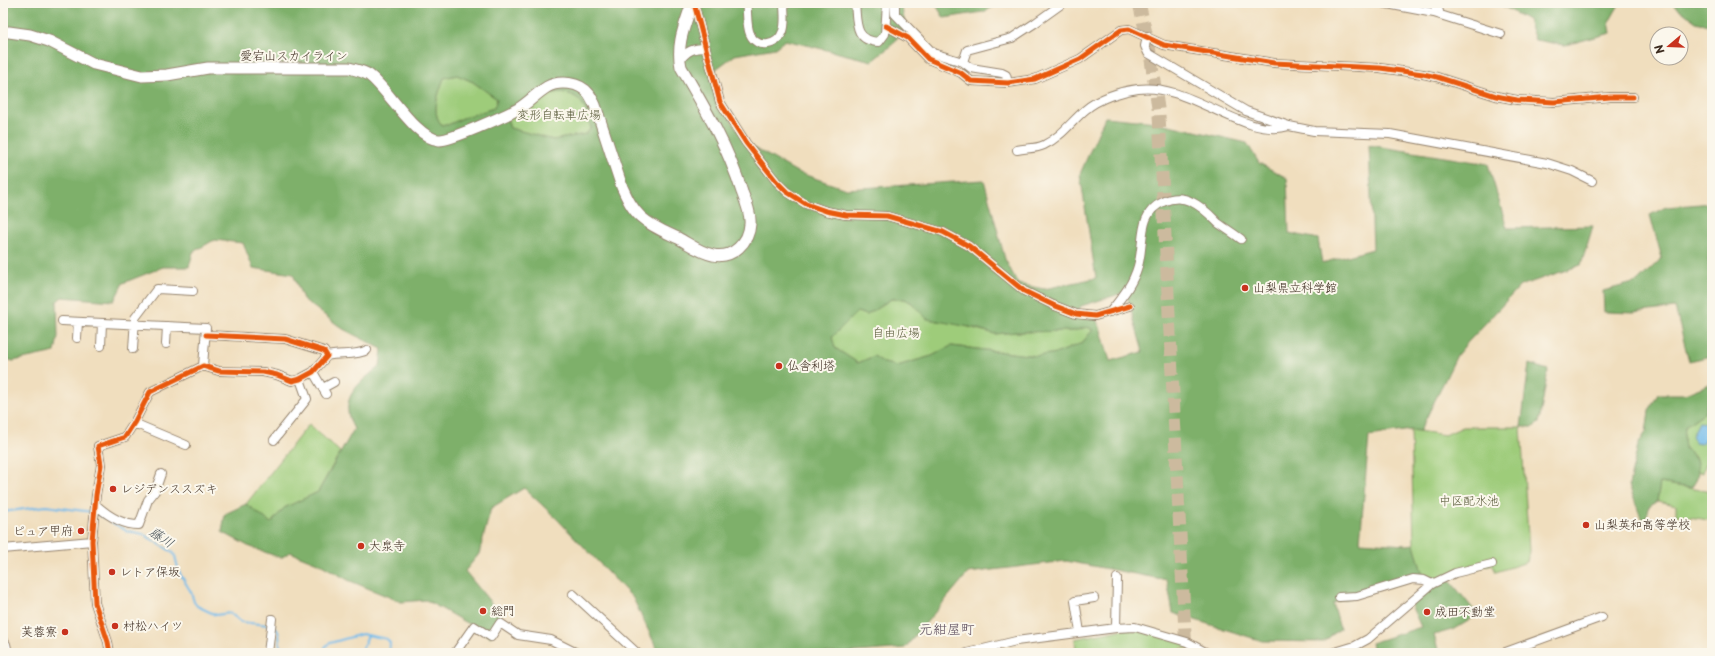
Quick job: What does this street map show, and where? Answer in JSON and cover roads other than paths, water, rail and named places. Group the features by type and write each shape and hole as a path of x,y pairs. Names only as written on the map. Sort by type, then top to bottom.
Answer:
{"main road":[{"name":"愛宕山スカイライン","path":"3,32 49,41 94,64 142,76 167,75 208,68 349,68 360,70 369,75 377,83 418,129 428,137 439,140 456,136 518,108 548,87 559,83 571,84 580,87 589,94 595,105 627,200 641,217 649,224 703,251 714,255 723,255 732,253 745,242 750,223 747,207 725,146 681,67 679,45 693,3"}],"street":[{"path":"693,3 720,102 746,143 776,181 787,192 806,204 826,211 846,215 887,216 943,232 969,246 1024,291 1076,314 1095,316 1130,306"},
{"path":"746,3 747,23 751,35 762,45 775,42 784,29 784,3"},
{"path":"855,3 858,31 862,37 872,42 878,42 885,34 887,3"},
{"path":"895,3 895,14 933,53 963,62 971,68 1002,73 1006,75 1008,83"},
{"path":"963,62 967,50 1012,38 1035,24 1063,3"},
{"path":"1382,3 1440,15 1501,34"},
{"path":"1432,3 1438,8 1440,15"},
{"path":"886,26 908,38 928,59 961,73 971,81 1008,83 1035,79 1080,59 1121,30 1129,29 1164,45 1274,63 1380,68 1423,74 1496,96 1517,100 1554,102 1610,97 1633,97"},
{"path":"1147,36 1145,46 1148,53 1246,111 1289,126 1314,131 1390,134 1547,163 1572,170 1592,181"},
{"path":"680,60 687,52 698,48 705,48"},
{"path":"1017,150 1042,146 1057,138 1086,109 1105,98 1139,89 1166,90 1184,95 1216,111 1252,125 1278,129 1289,126"},
{"path":"1110,312 1126,292 1139,264 1145,219 1151,209 1161,203 1171,198 1180,198 1193,202 1207,211 1218,222 1240,239"},
{"path":"133,349 135,318 157,290 193,291"},
{"path":"62,321 206,328 202,366"},
{"path":"77,338 78,322"},
{"path":"101,346 102,323"},
{"path":"166,344 167,326"},
{"path":"206,335 285,339 324,351 327,356"},
{"path":"110,653 108,642 95,604 92,541 101,465 98,446 124,437 134,423 150,392 202,366 220,371 263,372 277,375 292,381 300,379 313,372 327,356 338,353 362,353 367,350"},
{"path":"313,372 325,391 334,382"},
{"path":"274,440 307,399 300,379"},
{"path":"134,423 186,445"},
{"path":"95,506 127,525 139,525 148,500 155,491 161,474"},
{"path":"3,549 92,541"},
{"path":"1332,653 1354,646 1368,638 1432,584 1455,573 1492,564"},
{"path":"1116,628 1117,578"},
{"path":"1339,597 1357,596 1413,580 1424,580 1432,584"},
{"path":"573,594 637,653"},
{"path":"1080,632 1074,601 1094,598"},
{"path":"1503,653 1602,617"},
{"path":"268,653 272,620"},
{"path":"455,653 474,626 491,637 500,623 518,635 551,640 577,653"},
{"path":"967,653 1016,641 1080,632 1135,627 1186,642 1207,653"},
{"path":"3,641 6,644 8,653"}],"water":[{"path":"1699,422 1705,423 1709,426 1710,432 1701,444 1695,443 1692,436"}],"waterway":[{"name":"藤川","path":"3,512 46,506 93,512"},
{"name":"藤川","path":"97,514 127,531 143,534 172,552 175,556 179,572 191,592 197,606 216,615 230,613 241,622 269,625"},
{"name":"藤川","path":"274,626 278,632 282,653"},
{"name":"藤川","path":"322,653 326,646 330,643 362,634 387,639 390,643 389,653"},
{"path":"361,653 368,635"}],"tunnel":[{"path":"1139,3 1149,46 1159,115 1186,653"}],"place":[{"name":"山梨県立科学館","path":"1245,288"},
{"name":"仏舎利塔","path":"779,366"},
{"name":"レジデンススズキ","path":"113,489"},
{"name":"山梨英和高等学校","path":"1586,525"},
{"name":"ピュア甲府","path":"81,531"},
{"name":"大泉寺","path":"361,546"},
{"name":"レトア保坂","path":"112,572"},
{"name":"総門","path":"483,611"},
{"name":"成田不動堂","path":"1427,612"},
{"name":"村松ハイツ","path":"115,626"},
{"name":"芙蓉寮","path":"65,632"}],"district":[{"name":"元紺屋町","path":"947,629"}],"park label":[{"name":"変形自転車広場","path":"559,115"},
{"name":"自由広場","path":"896,333"},
{"name":"中区配水池","path":"1469,501"}]}
